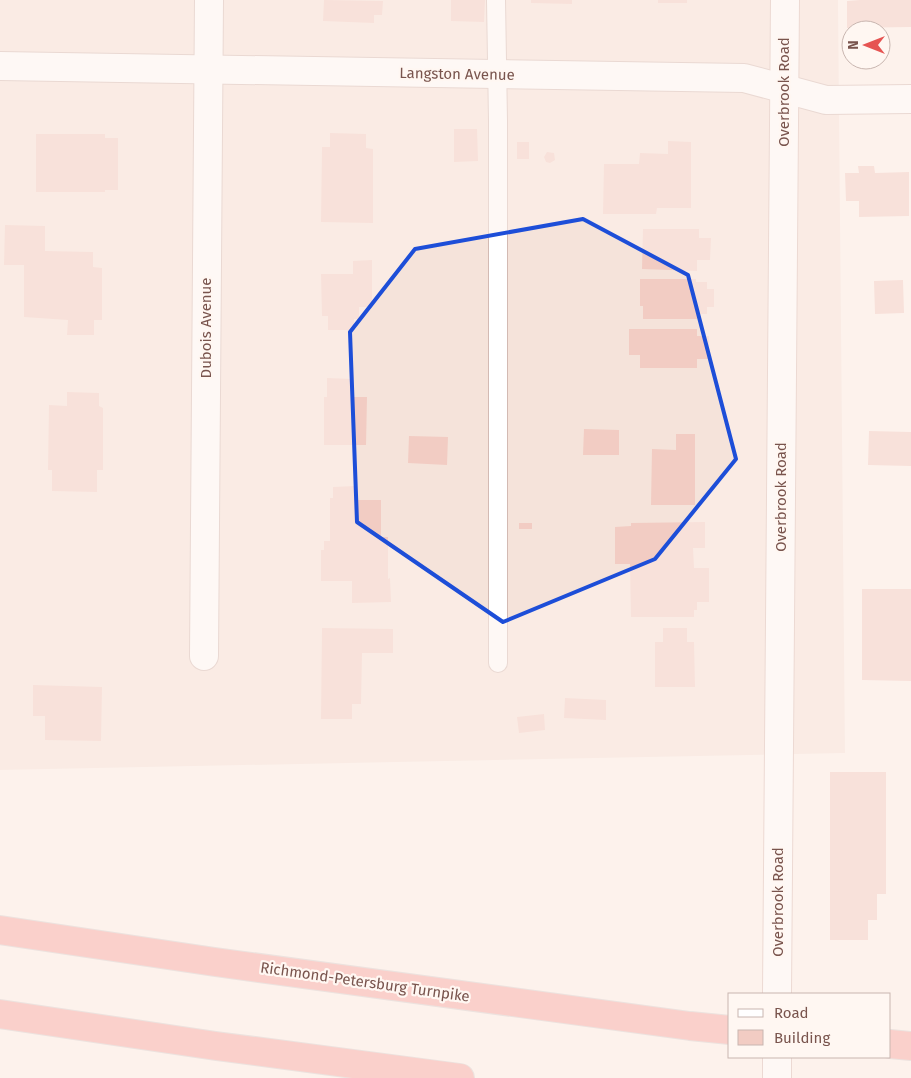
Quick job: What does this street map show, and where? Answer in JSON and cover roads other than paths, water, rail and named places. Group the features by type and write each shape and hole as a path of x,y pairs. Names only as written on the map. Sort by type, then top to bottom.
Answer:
{"highway":[{"name":"Richmond-Petersburg Turnpike","path":"0,930 205,960 728,1030"},
{"path":"0,1014 216,1046 460,1078"},
{"path":"891,1044 911,1046"}],"street":[{"name":"Dubois Avenue","path":"204,656 209,0"},
{"name":"Overbrook Road","path":"778,993 785,0"},
{"name":"Langston Avenue","path":"0,66 744,78 826,100 911,98"},
{"path":"777,1058 777,1078"}],"lane":[{"path":"496,0 498,662"}]}
